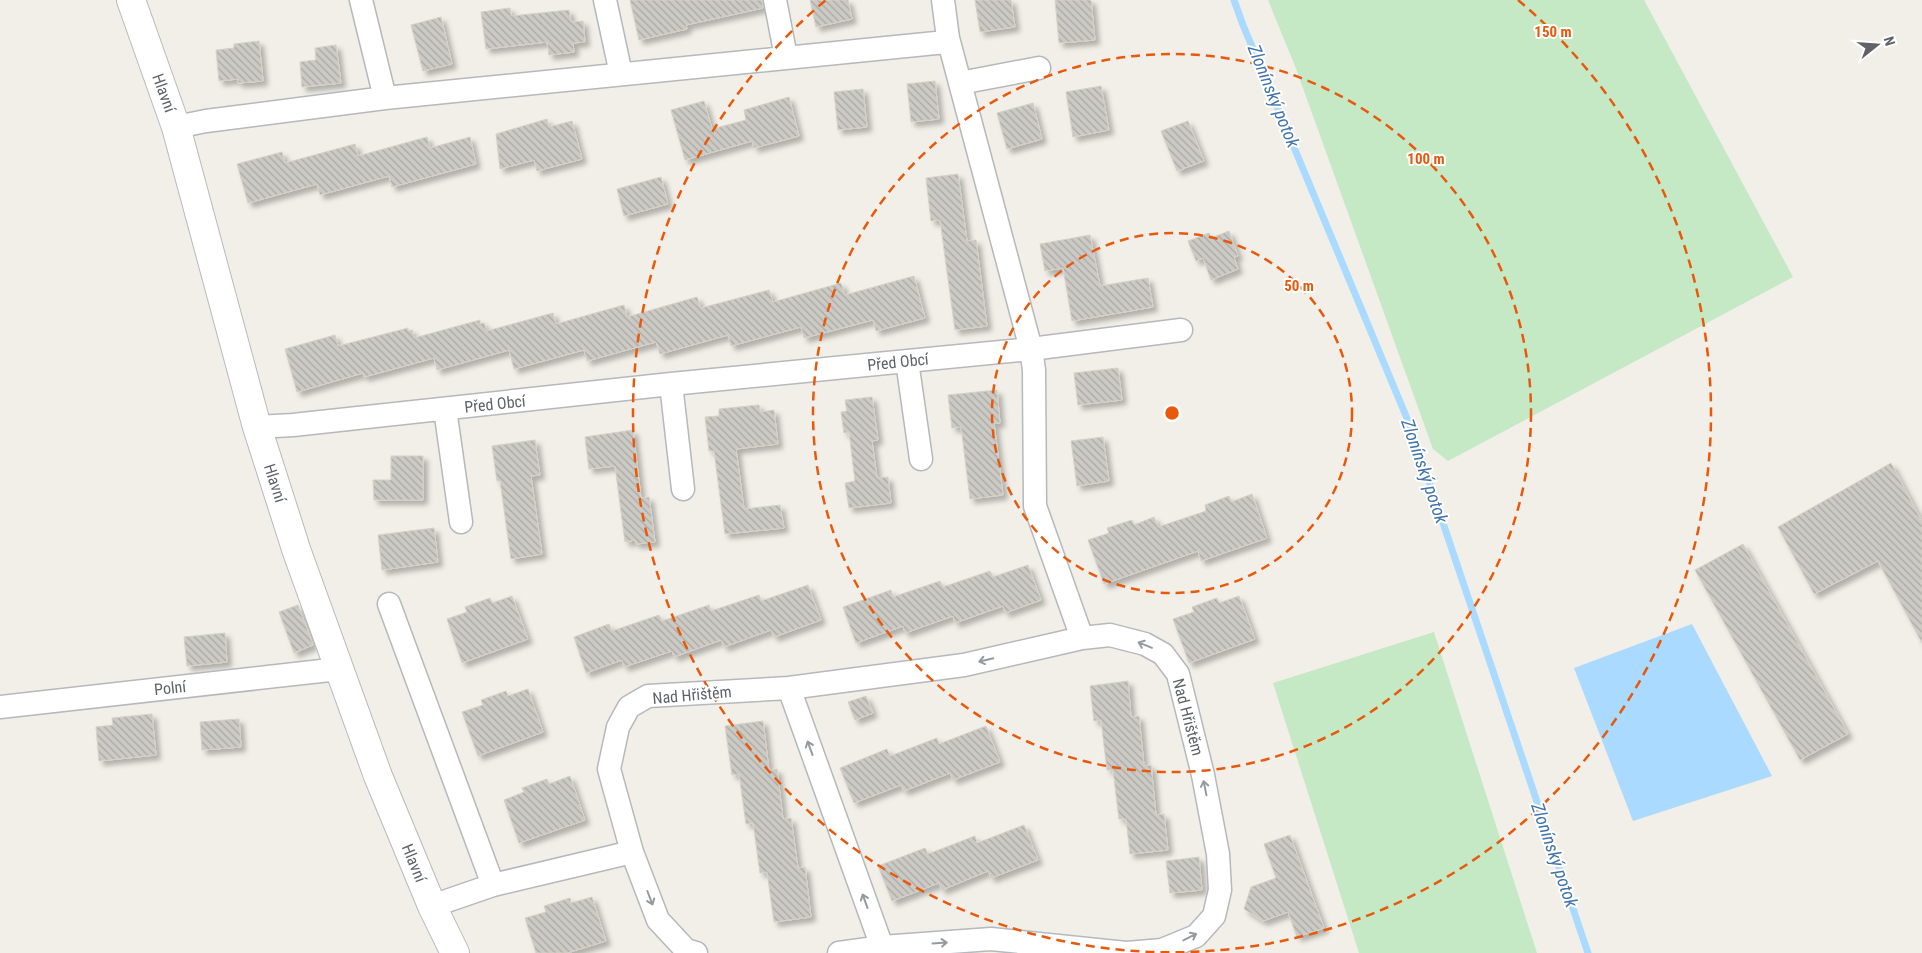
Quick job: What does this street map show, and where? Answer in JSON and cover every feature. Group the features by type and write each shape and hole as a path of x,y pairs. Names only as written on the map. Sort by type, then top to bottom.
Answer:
{"street":[{"name":"Hlavní","path":"131,0 176,127 257,427 297,552 378,776 432,906 454,953"},
{"path":"361,0 385,98"},
{"path":"605,0 621,74"},
{"path":"775,0 786,58"},
{"path":"943,0 948,38 1031,349 1034,370 1035,506 1082,638"},
{"path":"176,127 206,121 385,98 946,42 948,38"},
{"path":"960,83 1039,68"},
{"name":"Před Obcí","path":"257,427 293,425 670,384 1031,349 1181,330"},
{"path":"907,361 921,459"},
{"path":"670,384 683,489"},
{"name":"Před Obcí","path":"445,409 462,522"},
{"path":"389,604 493,885"},
{"name":"Nad Hřištěm","path":"696,953 686,950 658,920 632,852 609,769 618,726 629,707 648,696 788,688 964,665 1082,638 1110,635 1145,644 1163,654 1178,674 1203,775 1218,854 1220,890 1214,916 1196,936 1162,950 1127,953 991,939 882,947 840,953"},
{"name":"Polní","path":"0,707 339,669"},
{"path":"788,688 882,947"},
{"path":"432,906 493,885 632,852"}],"green space":[{"path":"1268,0 1644,0 1793,277 1448,461 1433,449 1295,66"},
{"path":"1434,632 1537,953 1359,953 1273,683"}],"water":[{"path":"1692,624 1772,776 1633,821 1574,668"}],"building":[{"path":"630,0 762,0 763,8 686,25 687,29 639,40"},
{"path":"810,0 848,0 852,19 816,27"},
{"path":"975,0 1011,0 1015,27 980,32"},
{"path":"1055,0 1091,0 1095,40 1059,43"},
{"path":"510,8 511,16 569,10 571,22 583,21 585,42 573,43 574,52 549,55 547,42 486,49 481,12"},
{"path":"441,17 452,64 423,71 411,25"},
{"path":"259,41 263,81 238,83 238,79 219,81 216,50 234,48 234,44"},
{"path":"336,45 341,83 302,87 300,62 316,60 315,48"},
{"path":"935,81 939,119 911,122 907,84"},
{"path":"1101,86 1109,130 1073,137 1066,92"},
{"path":"863,89 867,127 838,130 834,92"},
{"path":"789,97 799,136 754,148 752,141 685,160 671,110 704,101 712,129 746,120 744,110"},
{"path":"1033,103 1042,139 1007,149 997,113"},
{"path":"547,119 549,127 572,121 582,159 537,171 534,160 500,169 496,134"},
{"path":"1188,121 1204,161 1177,171 1161,131"},
{"path":"427,137 430,148 470,137 476,164 392,187 389,176 320,195 317,184 248,203 237,164 282,152 285,163 355,144 358,156"},
{"path":"958,174 967,241 976,240 987,326 955,330 940,220 931,221 926,178"},
{"path":"661,177 668,204 624,216 617,189"},
{"path":"1229,231 1238,256 1234,257 1238,269 1211,280 1203,258 1196,261 1188,241 1209,233 1211,238"},
{"path":"1090,235 1100,286 1148,278 1153,307 1072,321 1063,268 1045,271 1040,244"},
{"path":"914,276 925,318 876,331 873,320 804,338 801,327 731,346 728,335 660,354 656,342 587,361 584,350 514,369 509,350 437,370 434,358 364,377 363,373 297,392 285,349 335,335 338,346 408,328 408,331 412,330 414,338 480,320 480,324 484,323 487,331 553,313 556,324 624,305 627,317 697,297 701,308 769,290 773,302 841,283 845,295"},
{"path":"1118,368 1122,400 1078,405 1074,373"},
{"path":"997,390 1000,423 994,423 1003,495 970,499 961,427 952,428 948,395"},
{"path":"872,397 878,440 872,441 877,478 888,477 891,503 849,508 845,483 855,481 849,432 844,433 841,412 847,411 845,400"},
{"path":"759,405 760,412 774,410 778,444 736,449 744,509 780,505 784,528 725,534 714,451 709,451 705,417 719,416 719,409"},
{"path":"633,430 641,498 649,497 655,542 636,544 635,540 625,542 615,466 589,469 585,437"},
{"path":"1103,437 1109,481 1077,486 1071,441"},
{"path":"535,440 540,475 531,476 542,554 511,559 500,481 497,481 492,446"},
{"path":"391,456 423,456 423,500 374,500 373,480 391,480"},
{"path":"1891,463 1922,522 1922,643 1878,561 1814,594 1778,527"},
{"path":"1252,494 1267,538 1201,561 1198,551 1104,584 1088,540 1109,533 1107,528 1132,520 1134,525 1154,517 1158,527 1206,511 1205,505 1229,496 1231,502"},
{"path":"434,528 438,562 382,570 378,535"},
{"path":"1743,544 1848,734 1800,760 1695,570"},
{"path":"1028,565 1041,600 1005,613 1003,606 955,623 953,616 905,633 903,626 856,643 843,607 891,590 893,597 940,581 943,587 990,571 993,577"},
{"path":"808,585 821,620 774,637 771,630 724,647 721,640 674,657 672,651 624,667 622,660 586,673 574,637 609,624 612,631 659,615 662,621 709,605 711,611 759,595 761,601"},
{"path":"512,596 528,639 462,663 447,619 467,612 465,607 490,598 492,603"},
{"path":"1239,596 1255,639 1189,663 1173,619 1194,612 1192,607 1217,598 1219,603"},
{"path":"298,605 313,645 294,653 279,612"},
{"path":"225,633 227,662 187,666 184,637"},
{"path":"1128,681 1131,717 1139,716 1144,766 1151,765 1156,815 1164,814 1168,850 1130,854 1126,819 1119,819 1113,770 1107,770 1101,720 1094,721 1090,686"},
{"path":"528,689 543,732 478,756 462,712 483,705 481,700 506,691 508,696"},
{"path":"866,696 873,713 855,720 848,702"},
{"path":"152,714 156,755 99,761 96,727 113,725 112,718"},
{"path":"239,719 241,747 202,750 200,722"},
{"path":"763,721 769,770 777,769 783,819 791,818 798,868 805,867 811,917 774,922 767,872 760,873 753,823 746,824 739,774 732,775 725,726"},
{"path":"986,726 1000,762 953,780 950,773 904,791 901,785 854,803 840,768 887,749 890,756 937,738 939,744"},
{"path":"570,776 585,820 519,843 504,800 524,792 522,788 547,779 549,784"},
{"path":"1024,825 1038,860 991,878 988,871 942,890 939,883 892,901 878,866 925,848 928,854 975,836 977,843"},
{"path":"1290,835 1324,928 1297,937 1288,912 1263,921 1244,909 1251,887 1276,878 1264,844"},
{"path":"1199,857 1202,890 1170,893 1166,861"},
{"path":"592,897 606,941 567,953 536,953 525,918 546,912 544,906 570,898 571,903"}],"waterway":[{"name":"Zlonínský potok","path":"1234,0 1411,428 1588,953"}]}
